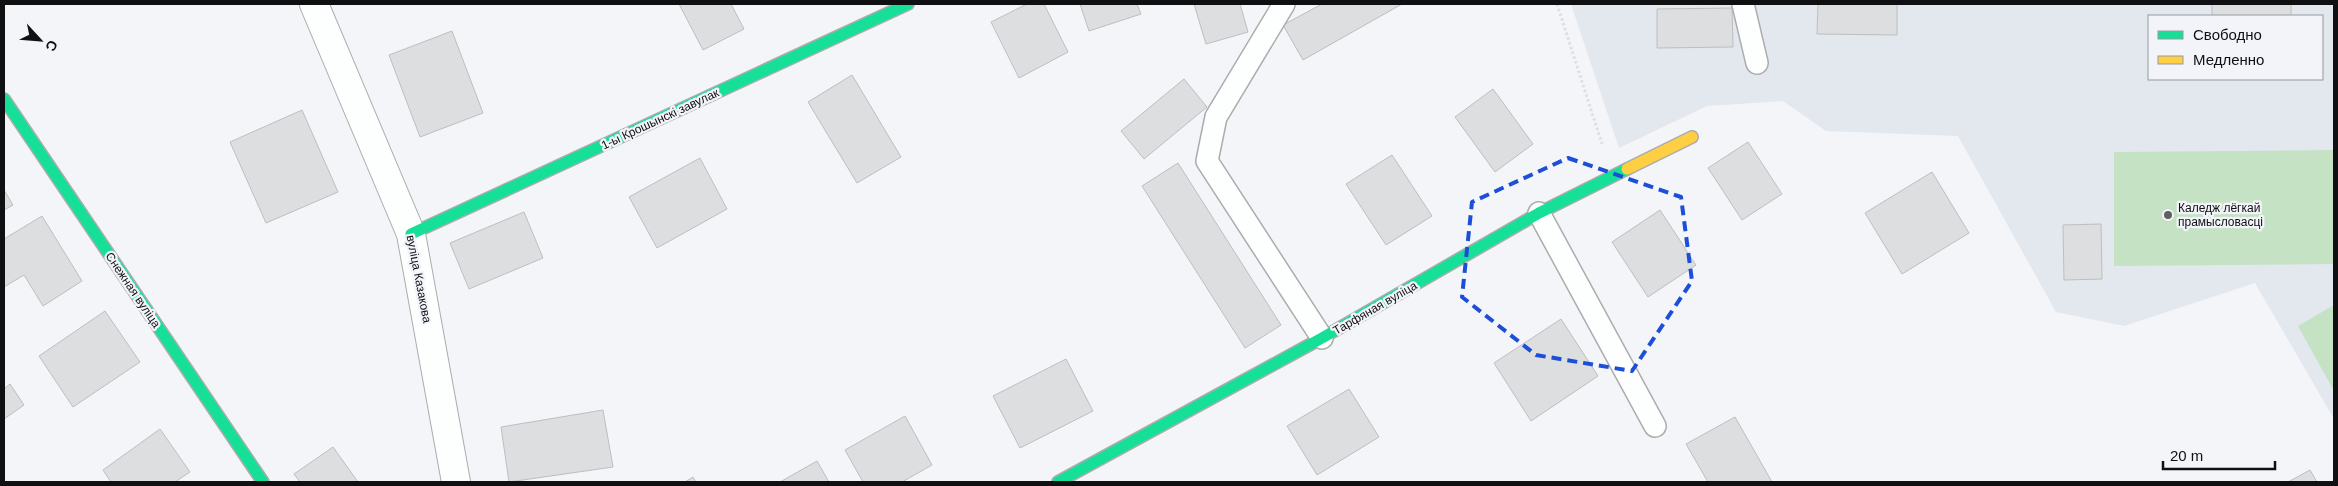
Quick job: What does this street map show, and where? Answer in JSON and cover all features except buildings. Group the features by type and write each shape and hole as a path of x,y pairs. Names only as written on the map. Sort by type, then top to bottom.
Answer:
{"street":[{"name":"вуліца Казакова","path":"314,4 411,234 456,482"},
{"name":"1-ы Крошынскі завулак","path":"411,234 908,4"},
{"name":"Снежная вуліца","path":"4,98 263,482"},
{"name":"Тарфяная вуліца","path":"1058,482 1322,338 1540,213 1692,137"}],"lane":[{"path":"1284,4 1216,117 1207,161 1322,338"},
{"path":"1743,4 1756,63"},
{"path":"1540,213 1655,426"}],"path":[{"path":"1557,4 1613,175"}],"highlighted area":[{"path":"1568,158 1681,197 1692,281 1632,371 1536,355 1462,297 1472,202"}],"shaded area":[{"name":"Каледж лёгкай прамысловасці","path":"1571,4 2334,4 2334,419 2255,283 2124,326 2056,312 1958,136 1826,131 1783,101 1707,106 1619,148"}],"green space":[{"path":"2334,150 2334,264 2114,266 2114,152"},
{"path":"2334,305 2334,391 2298,326"}],"traffic: fast":[{"path":"411,234 908,4"},
{"path":"4,99 263,482"},
{"path":"1058,482 1322,338 1539,213 1627,169"}],"traffic: slow":[{"path":"1627,169 1692,137"}],"place":[{"name":"Каледж лёгкай прамысловасці","path":"2168,215"}]}
